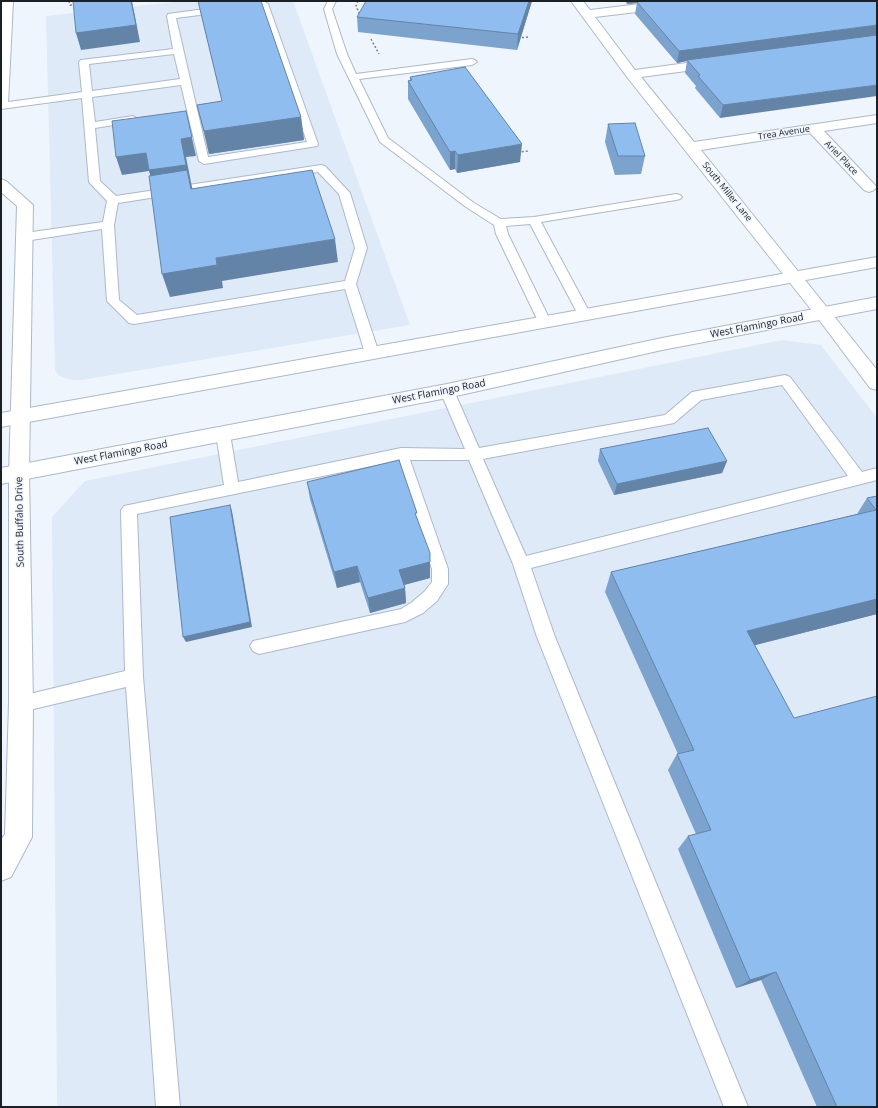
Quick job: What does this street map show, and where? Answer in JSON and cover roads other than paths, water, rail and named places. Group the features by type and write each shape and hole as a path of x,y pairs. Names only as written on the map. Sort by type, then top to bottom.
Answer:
{"main road":[{"name":"South Miller Lane","path":"577,1 632,74 823,312 877,384"},
{"path":"587,14 695,1"},
{"path":"1,105 5,3"},
{"path":"632,74 727,61"},
{"name":"Trea Avenue","path":"691,147 877,119"},
{"name":"Ariel Place","path":"814,129 869,187"},
{"name":"South Buffalo Drive","path":"1,184 26,205 25,237 11,418 10,474 22,704 18,837 1,867"},
{"path":"11,418 877,262"},
{"name":"West Flamingo Road","path":"10,474 447,391 662,344 823,312 877,303"}],"lane":[{"path":"332,1 328,9 342,54 384,140 470,205 498,223 545,322"},
{"path":"204,186 204,161 188,111 185,81 171,16 264,4 321,168 344,193 361,248 350,284 372,353"},
{"path":"113,200 95,182 84,62 178,51"},
{"path":"354,76 472,62"},
{"path":"1,105 87,95 185,81"},
{"path":"90,126 145,117"},
{"path":"204,161 313,144"},
{"path":"113,200 321,168"},
{"path":"498,223 534,220 676,197"},
{"path":"113,200 108,225 113,301 134,320 350,284"},
{"path":"534,220 585,315"},
{"path":"25,237 108,225"},
{"path":"168,1107 134,677 129,510 401,454 473,455 669,419 697,396 785,380 859,479"},
{"path":"447,391 473,455 521,564 546,637 736,1107"},
{"path":"223,434 232,488"},
{"path":"259,646 405,615 417,608 431,596 440,584 440,569 401,454"},
{"path":"521,564 877,474"},
{"path":"22,704 134,677"}]}
